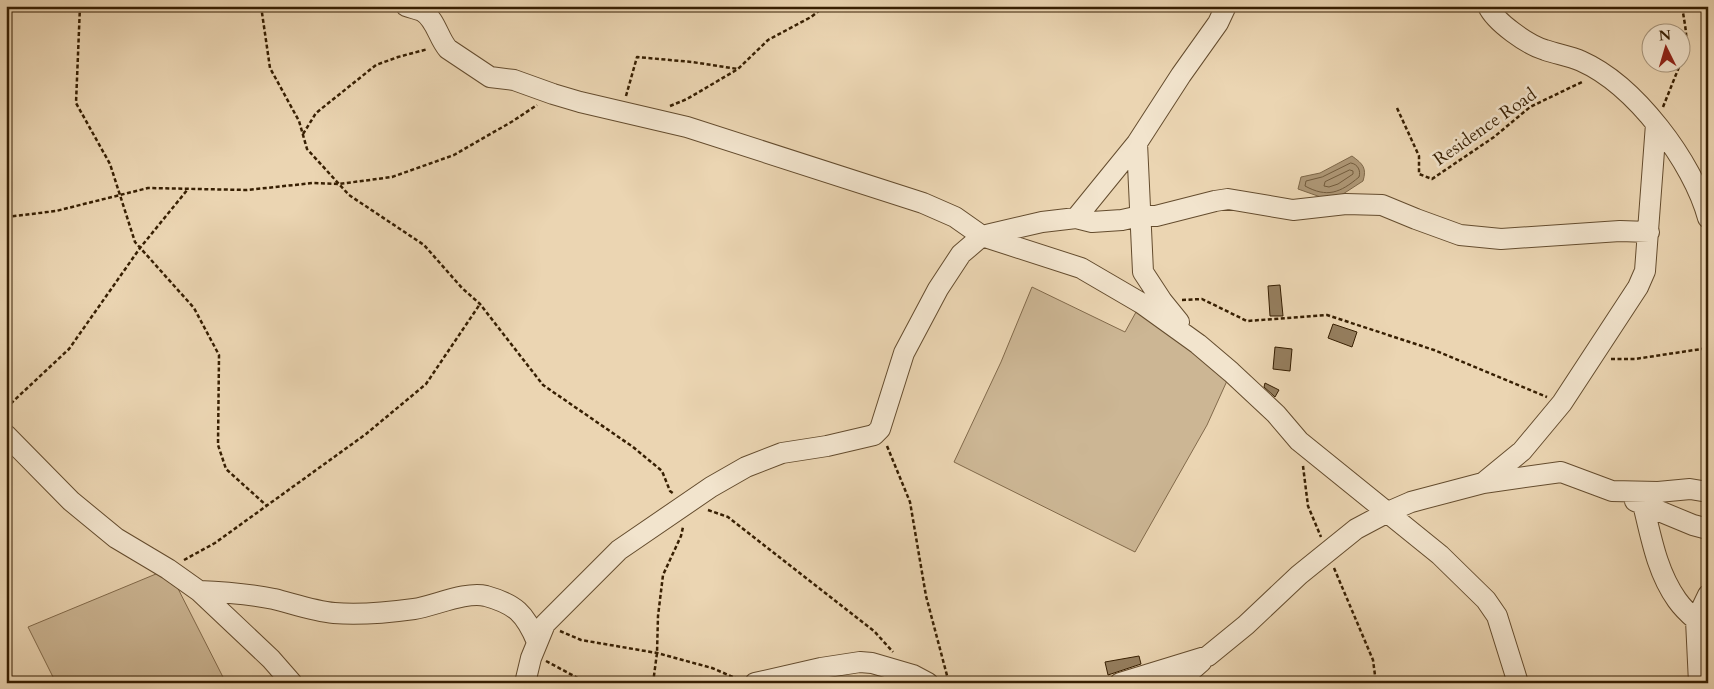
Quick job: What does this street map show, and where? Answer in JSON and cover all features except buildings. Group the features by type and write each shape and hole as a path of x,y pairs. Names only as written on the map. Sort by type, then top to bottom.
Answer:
{"street":[{"path":"406,6 426,14 433,22 443,44 448,49 490,77 514,80 553,94 687,127 900,195 955,217 982,236 1081,268 1141,303 1198,344 1231,372 1276,414 1299,441 1440,555 1486,600 1496,616 1518,683"},
{"path":"1076,218 1137,143 1181,74 1218,23 1226,6"},
{"path":"1488,6 1506,27 1542,50 1581,60 1615,81 1640,105 1670,142 1702,197 1708,218"},
{"path":"1483,483 1522,451 1562,403 1638,287 1645,271 1656,124"},
{"path":"1137,143 1143,272 1162,301 1198,344"},
{"path":"525,683 541,633 619,550 706,491 746,467 782,453 827,446 874,435 880,429 904,353 938,289 959,256 982,236 1042,222 1076,218 1092,222 1156,216 1228,199 1293,210 1346,204 1382,205 1416,220 1460,235 1501,239 1648,232"},
{"path":"6,435 71,501 116,538 168,569 198,591 271,659 292,683"},
{"path":"1177,683 1246,625 1306,569 1356,529 1411,502 1483,483 1561,472 1693,525 1708,529"},
{"path":"1612,491 1658,492 1690,489 1708,492"},
{"path":"1643,504 1661,571 1675,598 1696,620"},
{"path":"198,591 234,593 272,599 334,613 417,609 450,599 483,596 505,602 518,609 532,630 541,633"},
{"path":"1698,683 1696,620 1708,595"},
{"path":"1120,683 1208,656"},
{"path":"755,683 821,668 860,662 872,663 914,675 928,683"}],"path":[{"path":"80,6 76,102 110,164 135,242 194,308 219,356 218,445 226,469 267,506"},
{"path":"261,6 270,68 299,121 308,149 349,195 424,245 462,288 480,304 543,385 633,447 662,471 670,491 689,504 728,518 874,631 894,653"},
{"path":"669,106 738,70 768,40 811,17 825,6"},
{"path":"1682,6 1684,22"},
{"path":"303,134 316,112 376,65 443,44"},
{"path":"622,112 638,57 692,62 738,70"},
{"path":"1656,124 1677,72"},
{"name":"Residence Road","path":"1398,108 1419,156 1419,174 1432,179 1494,137 1530,107 1601,73"},
{"path":"6,217 56,211 148,188 247,190 313,183 339,184 392,177 454,155 513,121 553,94"},
{"path":"6,408 69,349 140,248 188,189"},
{"path":"1162,301 1202,299 1248,321 1327,315 1434,350 1562,403"},
{"path":"168,569 215,543 267,506 366,434 426,384 480,304"},
{"path":"1592,358 1635,359 1708,348"},
{"path":"880,429 910,502 926,596 949,683"},
{"path":"653,683 663,575 681,536 689,504"},
{"path":"586,683 544,660 541,633 657,654 712,668 748,683"}],"shaded area":[{"path":"1032,287 1125,332 1141,303 1231,372 1207,425 1135,552 954,462 1001,362"},
{"path":"168,569 226,683 56,683 28,627"}],"water":[{"path":"1352,156 1359,161 1365,173 1363,181 1343,194 1329,200 1298,189 1301,177 1320,173"}]}
